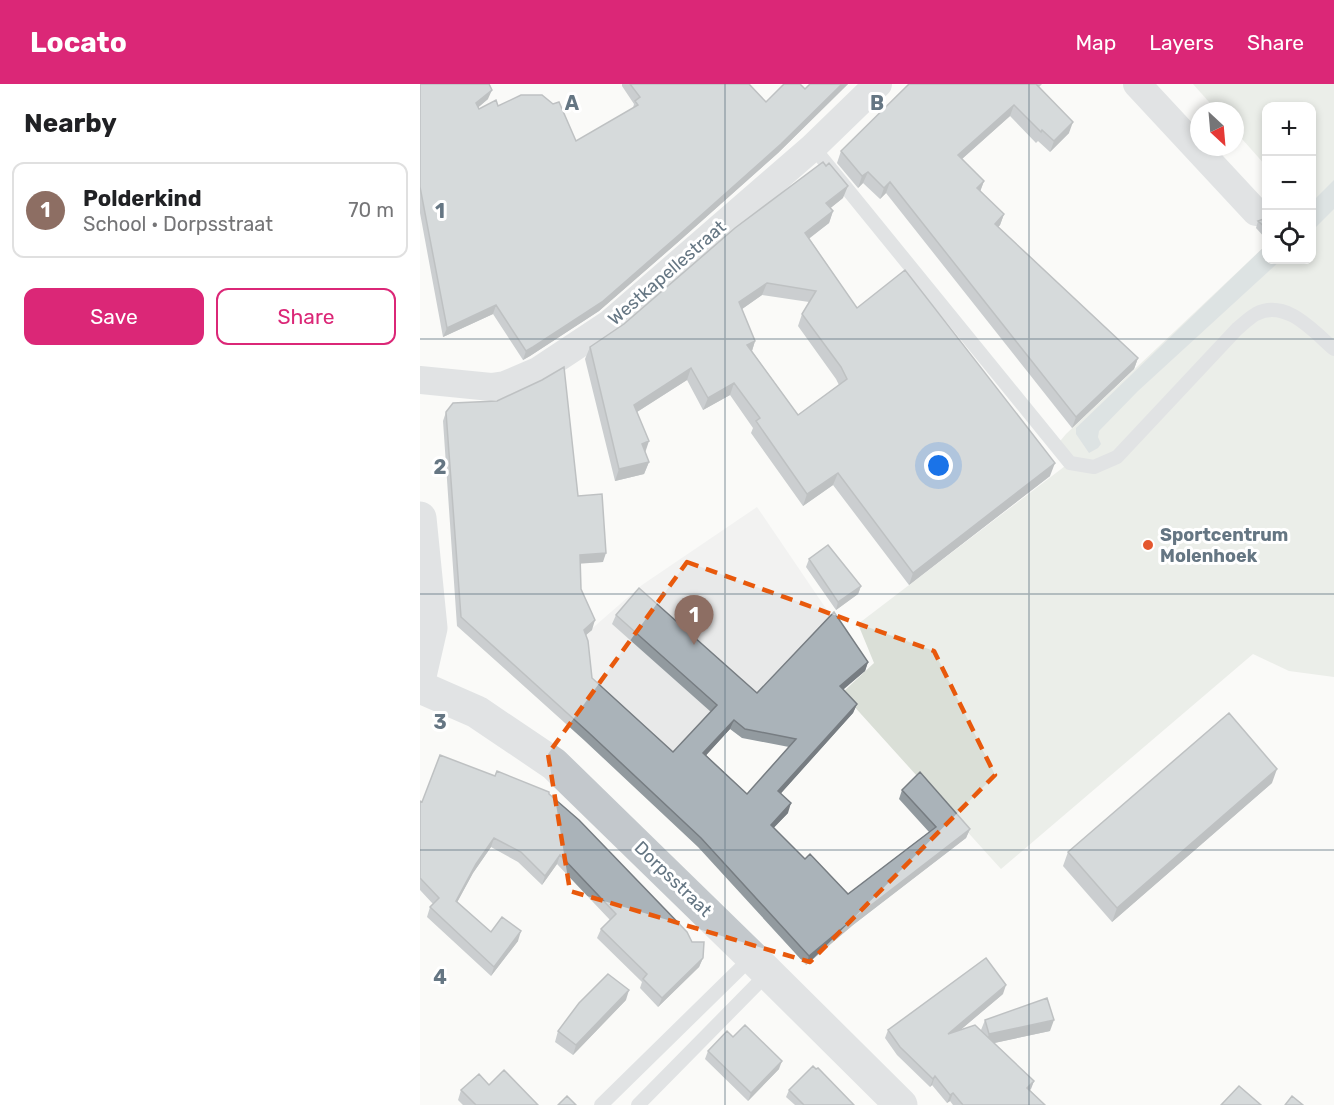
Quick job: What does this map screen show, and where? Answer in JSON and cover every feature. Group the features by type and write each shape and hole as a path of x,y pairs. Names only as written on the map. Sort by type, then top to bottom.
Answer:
{"street":[{"name":"Westkapellestraat","path":"420,380 491,387 506,385 538,371 609,324 813,147 878,84"},
{"path":"1137,84 1256,212"},
{"path":"420,518 431,628 420,676"},
{"name":"Dorpsstraat","path":"420,687 477,712 554,764 901,1105"}],"lane":[{"path":"813,147 1070,463 1094,467 1118,457 1237,329 1258,313 1274,309 1296,317 1334,349"},
{"path":"601,1105 760,965"},
{"path":"638,1105 760,965"}],"highlighted area":[{"path":"687,562 934,651 995,775 810,962 570,891 548,754"}],"shaded area":[{"name":"Sportcentrum Molenhoek","path":"1193,84 1334,84 1334,677 1289,671 1253,654 1001,869 842,693 874,663 858,624 1069,463 1056,446 1066,434 1262,249 1262,264 1316,264 1316,102 1262,102 1262,161 1244,141 1244,102 1209,102"},
{"path":"1334,180 1334,209 1316,227 1316,210 1316,198"},
{"path":"1262,249 1262,264 1277,264 1138,391 1099,431 1098,437 1101,444 1098,448 1089,453 1076,434 1076,428"},
{"path":"757,507 831,616 671,793 632,728 603,758 585,741 580,639 642,585"}],"building":[{"path":"420,84 489,84 492,90 476,103 479,109 496,100 498,106 521,95 542,95 553,104 559,102 576,141 638,105 635,101 640,97 630,84 749,84 766,102 784,84 800,84 805,89 810,84 842,84 781,144 602,302 526,351 496,305 447,328 420,187"},
{"path":"909,84 1036,84 1073,122 1054,141 1042,130 1041,132 1014,105 958,155 984,181 977,188 1004,214 995,224 1138,358 1076,417 890,182 884,188 868,172 862,176 841,151"},
{"path":"823,162 826,166 829,163 848,186 826,203 833,211 805,233 857,308 905,270 1055,463 913,573 838,473 807,494 756,421 760,418 734,383 708,398 691,368 634,405 649,441 642,444 649,462 619,469 590,347 624,324 735,228","holes":["767,283 816,291 802,314 841,367 847,379 798,415 747,345 755,341 739,302"]},
{"path":"564,367 578,496 602,494 606,553 580,555 581,589 595,620 584,630 588,641 592,678 673,752 717,705 616,615 639,588 757,693 834,612 868,662 840,686 857,704 778,791 791,803 771,825 805,859 810,854 848,894 936,827 902,790 920,772 970,829 809,956 701,838 461,617 446,412 453,403 497,401","holes":["734,720 745,729 796,739 747,794 703,753"]},
{"path":"828,545 861,586 838,602 809,559"},
{"path":"1229,713 1277,769 1117,908 1068,852"},
{"path":"440,755 495,776 497,771 549,792 687,932 692,942 704,942 703,958 662,998 643,979 647,974 601,929 616,914 560,855 545,876 521,852 494,838 476,864 456,901 491,932 502,917 521,931 494,967 430,907 439,898 420,878 420,801 422,802"},
{"path":"986,958 1006,985 948,1034 975,1025 1034,1081 1027,1088 1045,1105 963,1105 953,1093 950,1095 935,1076 933,1079 900,1047 888,1030"},
{"path":"608,974 629,990 576,1045 558,1031 579,1003"},
{"path":"1047,998 1054,1020 989,1034 985,1020"},
{"path":"745,1025 782,1061 751,1093 708,1051 727,1031 733,1037"},
{"path":"813,1066 818,1068 854,1105 804,1105 789,1090"},
{"path":"504,1070 538,1105 476,1105 461,1090 479,1074 489,1085"},
{"path":"1239,1086 1261,1105 1221,1105"},
{"path":"567,1096 576,1105 558,1105"},
{"path":"1292,1096 1303,1105 1285,1105"}],"place":[{"name":"Sportcentrum Molenhoek","path":"1148,545"},
{"name":"Polderkind","path":"694,645"}]}
